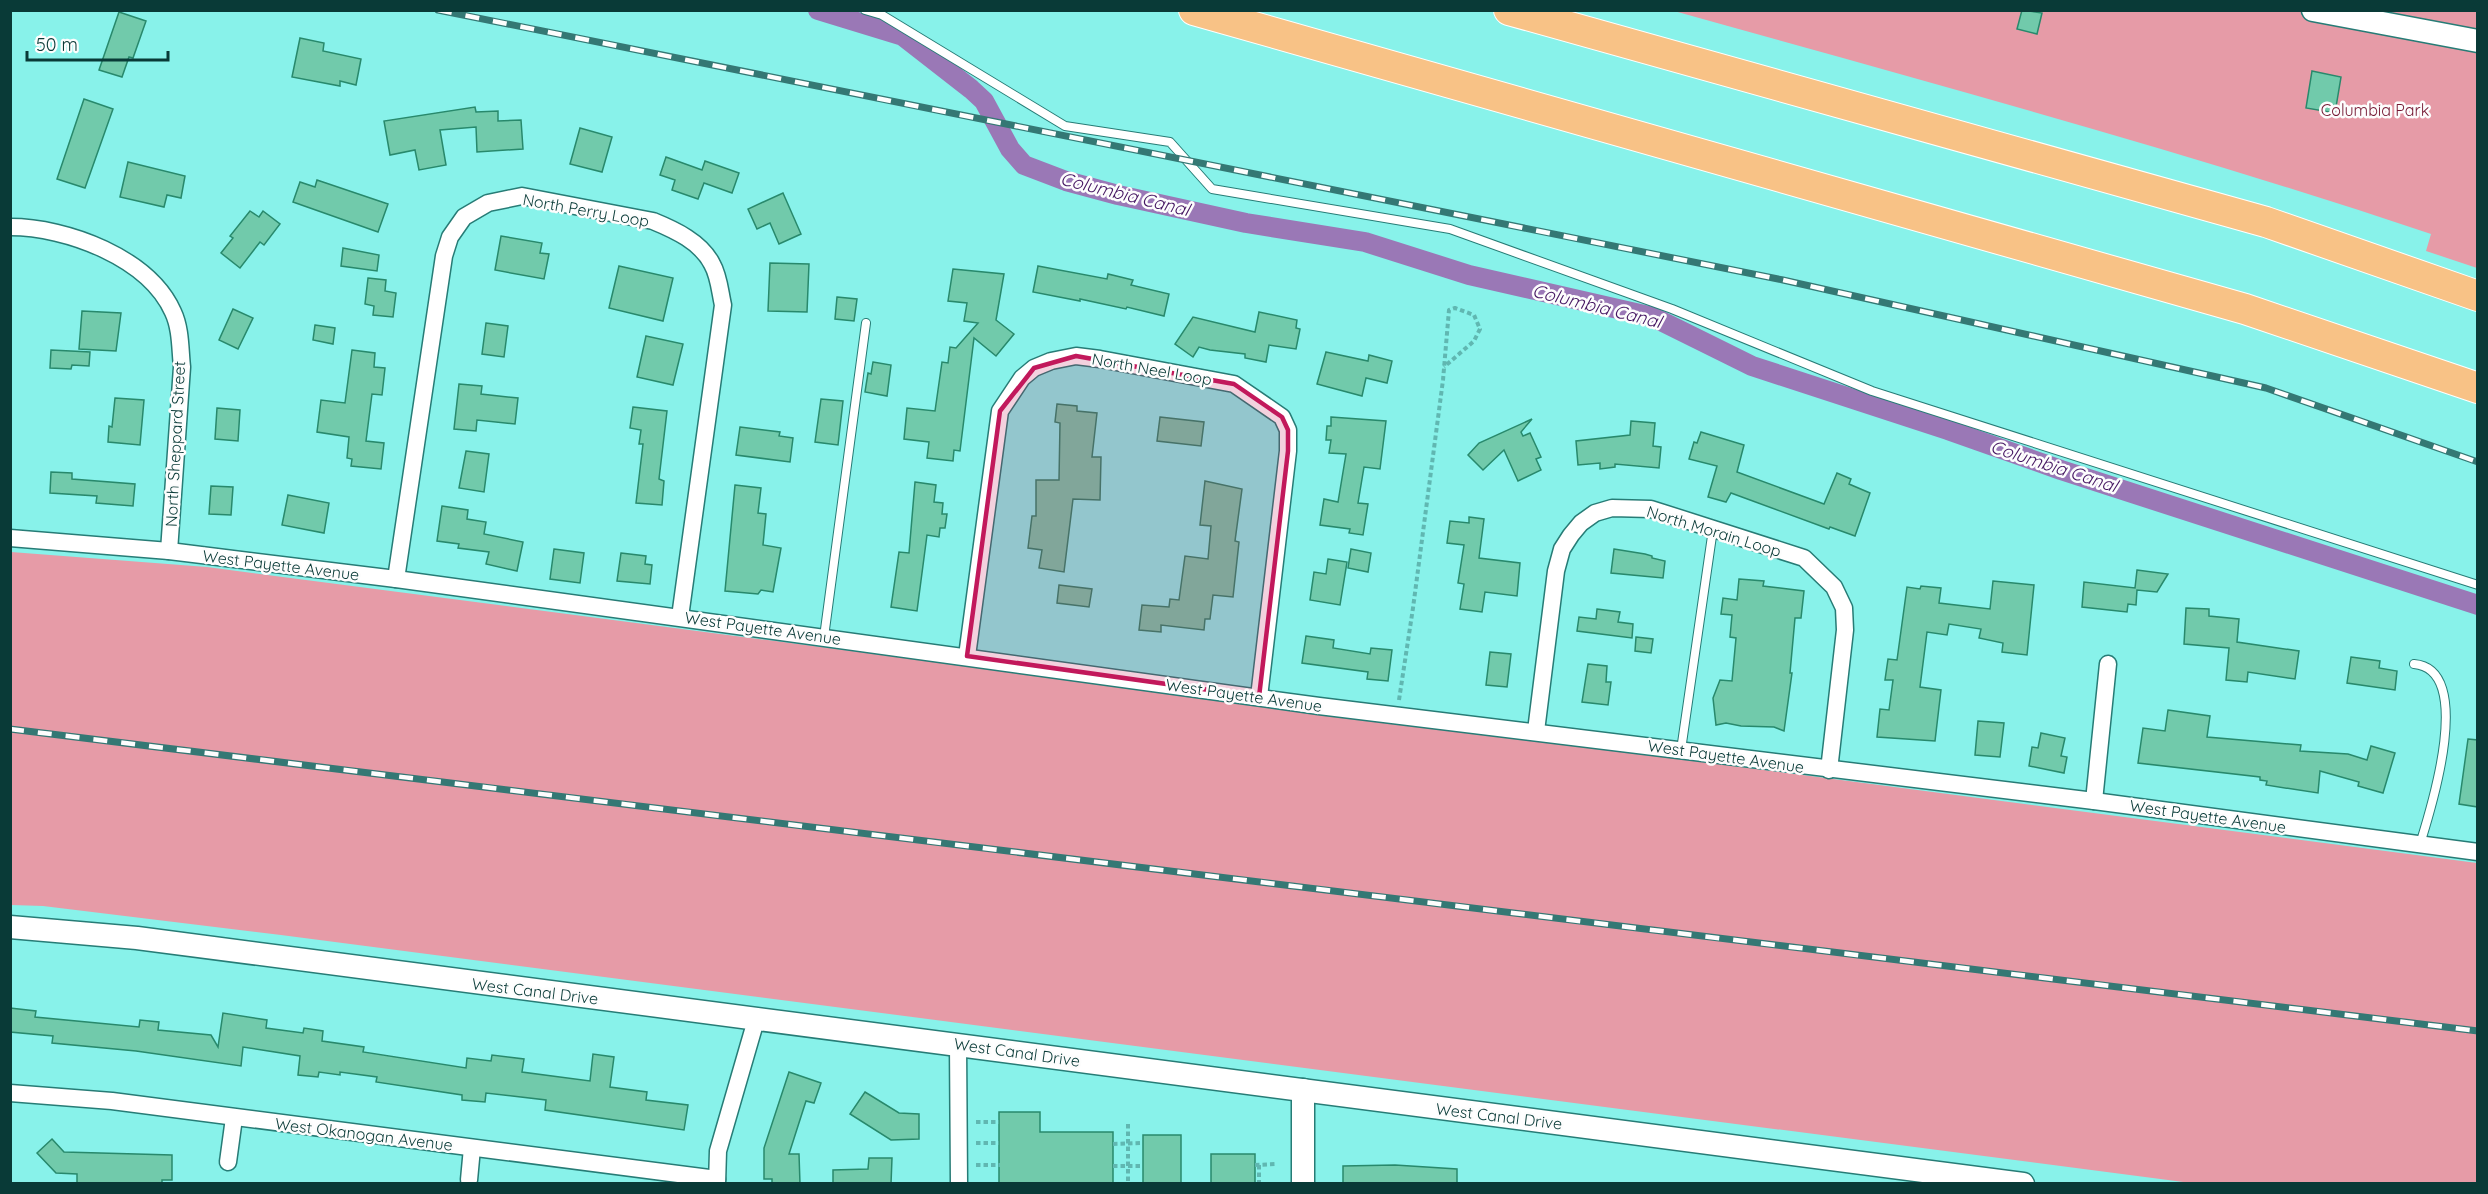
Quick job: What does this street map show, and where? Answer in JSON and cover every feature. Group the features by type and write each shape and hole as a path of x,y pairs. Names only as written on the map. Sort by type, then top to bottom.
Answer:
{"highway":[{"path":"1194,10 2245,309 2478,388"},
{"path":"1509,10 2266,222 2478,296"}],"street":[{"path":"2313,10 2478,41"},
{"name":"North Perry Loop","path":"396,579 444,256 450,237 465,217 488,203 522,196 653,222 673,229 698,246 713,265 723,305 680,617"},
{"name":"North Sheppard Street","path":"10,226 64,233 120,258 161,290 174,313 180,337 182,366 168,551"},
{"name":"North Neel Loop","path":"967,656 1000,411 1022,378 1034,368 1051,361 1076,356 1100,359 1234,384 1282,417 1288,430 1288,451 1259,697"},
{"name":"North Morain Loop","path":"1536,731 1556,571 1562,549 1581,523 1595,513 1612,508 1651,509 1804,558 1834,588 1844,608 1845,630 1829,770"},
{"name":"West Payette Avenue","path":"10,538 168,551 396,579 1396,715 2094,801 2478,852"},
{"path":"2094,801 2108,664"},
{"name":"West Canal Drive","path":"10,927 137,938 2023,1184"},
{"path":"717,1181 718,1151 756,1020"},
{"path":"958,1044 959,1184"},
{"path":"1303,1090 1303,1184"},
{"name":"West Okanogan Avenue","path":"10,1093 112,1101 717,1181"},
{"path":"228,1162 234,1118"},
{"path":"469,1180 472,1148"}],"lane":[{"path":"865,10 882,15 1065,126 1170,142 1212,189 1450,229 1672,309 1872,391 2478,585"},
{"path":"824,637 866,323"},
{"path":"1681,750 1713,529"},
{"path":"2414,664 2428,669 2435,676 2444,700 2446,718 2445,748 2420,844"}],"path":[{"path":"1396,715 1413,608 1444,367 1449,310 1455,308 1474,315 1480,329 1474,341 1444,367"},
{"path":"976,1122 999,1122"},
{"path":"1128,1124 1128,1184"},
{"path":"976,1143 999,1143"},
{"path":"1113,1144 1143,1143"},
{"path":"1259,1184 1257,1165 1277,1164"},
{"path":"976,1165 999,1165"},
{"path":"1113,1166 1143,1166"}],"highlighted area":[{"path":"1076,356 1234,384 1282,417 1288,430 1288,451 1259,697 967,656 1000,411 1034,368"}],"green space":[{"name":"Columbia Park","path":"1674,11 2477,11 2477,268 2426,251 2431,234 2337,203 2054,118"},
{"path":"11,552 207,567 2477,863 2477,1183 2191,1183 281,935 43,906 11,905"}],"building":[{"path":"2022,10 2042,13 2037,34 2017,29"},
{"path":"119,12 146,21 133,58 129,57 122,77 99,70"},
{"path":"300,38 324,43 323,51 361,59 356,85 340,81 340,86 292,77"},
{"path":"2312,71 2341,77 2335,113 2306,108"},
{"path":"84,99 113,109 85,188 57,179"},
{"path":"475,107 476,112 498,111 498,121 521,120 523,149 477,152 476,127 440,130 446,165 419,170 415,150 390,155 384,121"},
{"path":"580,128 612,137 602,172 570,164"},
{"path":"666,157 702,170 705,161 739,173 732,193 704,183 698,199 672,190 675,180 660,175"},
{"path":"128,162 185,176 181,198 167,195 164,207 120,197"},
{"path":"317,180 388,204 378,232 293,202 300,182 315,187"},
{"path":"783,193 801,234 779,244 770,223 757,229 748,209"},
{"path":"250,211 259,217 263,211 280,224 264,245 260,242 240,268 221,253 233,238 230,236"},
{"path":"501,236 542,243 540,253 549,254 544,279 495,270"},
{"path":"343,248 379,255 377,271 341,266"},
{"path":"770,263 809,264 807,312 768,311"},
{"path":"619,266 673,278 663,321 609,308"},
{"path":"1038,266 1107,279 1108,274 1133,280 1131,285 1169,294 1164,316 1127,307 1126,309 1033,292"},
{"path":"953,269 1004,274 996,320 1014,334 996,356 974,338 960,451 954,450 953,461 927,458 929,442 904,439 907,408 935,411 942,362 948,363 950,347 956,348 978,323 964,321 967,303 948,301"},
{"path":"368,278 386,280 385,291 396,293 393,317 373,315 374,306 365,304"},
{"path":"837,297 857,299 854,321 835,319"},
{"path":"233,309 253,318 238,349 219,340"},
{"path":"82,311 121,313 116,351 79,349"},
{"path":"1259,312 1297,320 1296,328 1300,329 1296,349 1269,345 1266,362 1245,358 1245,354 1199,347 1193,357 1175,344 1193,317 1255,332"},
{"path":"486,323 508,326 504,357 482,354"},
{"path":"315,325 335,328 333,344 313,340"},
{"path":"646,336 683,344 673,385 637,377"},
{"path":"51,350 90,352 89,366 72,365 71,369 50,368"},
{"path":"352,350 375,353 374,367 385,368 382,395 372,394 366,441 384,443 381,469 351,466 352,459 347,458 349,437 317,432 321,400 345,403"},
{"path":"1326,352 1368,361 1369,355 1392,361 1387,383 1366,378 1362,396 1317,384"},
{"path":"873,362 891,365 887,396 865,392 868,373 871,374"},
{"path":"459,384 482,386 481,394 518,398 515,424 477,420 476,431 454,429"},
{"path":"115,398 144,400 140,445 108,442"},
{"path":"821,399 843,401 838,445 815,442"},
{"path":"1057,404 1077,406 1077,411 1097,413 1092,457 1101,457 1100,500 1073,499 1064,572 1039,568 1042,550 1028,548 1032,516 1036,516 1036,480 1059,480 1060,423 1055,422"},
{"path":"633,407 667,411 659,479 664,481 662,505 636,503 643,444 639,444 641,430 630,428"},
{"path":"217,408 240,410 238,441 215,439"},
{"path":"1160,417 1204,422 1201,446 1157,441"},
{"path":"1331,417 1386,421 1380,469 1364,467 1358,503 1368,504 1363,535 1349,533 1350,529 1320,525 1324,499 1338,502 1346,454 1329,453 1331,440 1326,440 1327,426 1331,426"},
{"path":"1532,419 1521,432 1523,436 1530,433 1541,457 1536,459 1541,470 1518,481 1504,450 1483,470 1468,455 1479,443"},
{"path":"1631,421 1655,423 1653,446 1661,447 1659,468 1615,464 1615,467 1600,469 1600,463 1578,465 1576,441 1630,435"},
{"path":"740,427 780,432 779,436 793,438 790,462 736,455"},
{"path":"1701,432 1744,445 1737,472 1824,504 1837,473 1851,479 1849,484 1870,493 1855,536 1830,527 1829,529 1731,493 1726,502 1708,497 1717,466 1689,459 1694,442 1697,443"},
{"path":"466,451 489,454 484,492 459,488"},
{"path":"51,472 72,473 72,479 135,484 133,506 96,503 97,496 50,493"},
{"path":"1205,481 1242,489 1235,541 1239,542 1233,597 1213,595 1210,619 1205,619 1204,630 1161,625 1161,632 1139,630 1142,605 1169,607 1170,599 1179,600 1185,556 1208,559 1211,526 1200,525"},
{"path":"915,482 936,485 934,502 943,503 942,514 947,514 945,528 940,528 939,537 927,535 917,611 891,607 899,552 909,553"},
{"path":"735,485 761,488 758,513 766,514 763,545 781,548 773,592 761,590 758,594 725,591"},
{"path":"211,486 233,487 231,515 209,514"},
{"path":"288,495 329,503 324,533 282,525"},
{"path":"442,506 468,510 467,519 486,522 484,534 523,542 517,571 486,564 489,552 458,548 459,544 437,541"},
{"path":"1469,517 1484,519 1479,558 1520,563 1517,596 1485,592 1482,612 1460,609 1464,584 1458,583 1464,545 1447,543 1450,521 1469,523"},
{"path":"554,549 584,553 580,583 550,579"},
{"path":"1351,549 1371,553 1368,572 1348,568"},
{"path":"1614,549 1645,554 1665,561 1663,578 1611,573"},
{"path":"621,553 646,556 645,564 652,565 650,584 617,581"},
{"path":"1328,559 1347,562 1340,605 1310,600 1314,572 1326,574"},
{"path":"2137,570 2168,574 2157,592 2137,590 2136,605 2128,604 2127,612 2082,607 2084,582 2135,588"},
{"path":"1739,579 1764,581 1763,586 1804,591 1801,618 1795,618 1790,673 1792,673 1784,731 1774,727 1726,723 1716,725 1713,698 1720,680 1732,681 1736,638 1730,637 1732,615 1721,614 1723,598 1737,600"},
{"path":"1993,581 2034,585 2027,655 2002,652 2003,643 1979,638 1981,629 1949,624 1947,635 1927,632 1920,687 1941,690 1935,741 1877,737 1880,709 1889,710 1893,680 1885,680 1888,659 1897,660 1907,587 1941,588 1939,603 1990,609"},
{"path":"1059,585 1092,589 1089,607 1057,603"},
{"path":"2186,608 2209,609 2209,616 2239,619 2237,642 2299,651 2295,679 2248,672 2247,682 2226,680 2229,648 2184,644"},
{"path":"1597,609 1620,612 1618,622 1633,624 1632,638 1577,631 1579,617 1596,619"},
{"path":"1306,636 1334,640 1333,648 1370,654 1371,648 1392,650 1388,681 1367,679 1368,672 1302,663"},
{"path":"1636,637 1653,639 1651,653 1635,651"},
{"path":"1490,652 1511,654 1507,687 1486,685"},
{"path":"2351,657 2380,661 2379,668 2397,671 2395,690 2347,683"},
{"path":"1588,664 1607,666 1606,682 1611,682 1608,705 1582,702"},
{"path":"2168,710 2210,716 2207,737 2301,745 2300,751 2348,754 2367,760 2371,746 2395,753 2383,793 2358,786 2359,782 2320,771 2318,793 2266,785 2267,781 2260,780 2260,777 2138,763 2143,728 2165,731"},
{"path":"1978,721 2004,723 2000,757 1975,755"},
{"path":"2041,733 2065,738 2061,756 2067,757 2064,773 2029,766 2032,747 2038,748"},
{"path":"2468,739 2478,740 2478,807 2459,804"},
{"path":"10,1008 36,1011 35,1017 139,1027 140,1020 159,1022 158,1030 211,1035 218,1047 223,1013 267,1020 266,1028 303,1033 304,1028 323,1031 322,1041 364,1047 363,1052 466,1068 467,1058 491,1061 492,1055 524,1059 522,1072 590,1081 593,1054 614,1057 610,1087 647,1092 646,1100 688,1105 684,1130 545,1110 546,1100 486,1093 485,1102 462,1100 462,1095 376,1082 377,1077 340,1072 340,1075 319,1072 318,1077 298,1075 300,1056 243,1047 241,1066 136,1051 52,1043 53,1036 10,1032"},
{"path":"789,1072 821,1083 814,1103 806,1101 789,1154 799,1154 800,1184 772,1184 772,1179 764,1179 764,1148"},
{"path":"865,1092 899,1113 919,1114 919,1139 891,1140 850,1114"},
{"path":"999,1112 1040,1112 1040,1132 1113,1132 1113,1184 999,1184"},
{"path":"1143,1135 1181,1135 1181,1184 1143,1184"},
{"path":"52,1139 64,1152 172,1155 172,1180 162,1180 162,1184 77,1184 77,1174 56,1173 37,1153"},
{"path":"1211,1154 1255,1154 1255,1184 1211,1184"},
{"path":"869,1158 892,1158 891,1184 833,1184 833,1170 868,1169"},
{"path":"1395,1165 1457,1169 1457,1184 1343,1184 1343,1166"}],"waterway":[{"name":"Columbia Canal","path":"818,10 903,36 984,101 1010,149 1024,165 1066,181 1118,195 1246,223 1365,242 1469,275 1653,317 1752,366 1948,430 2061,470 2478,605"}],"railway":[{"path":"438,10 1783,280 2266,388 2478,462"},
{"path":"10,729 2478,1031"}]}
